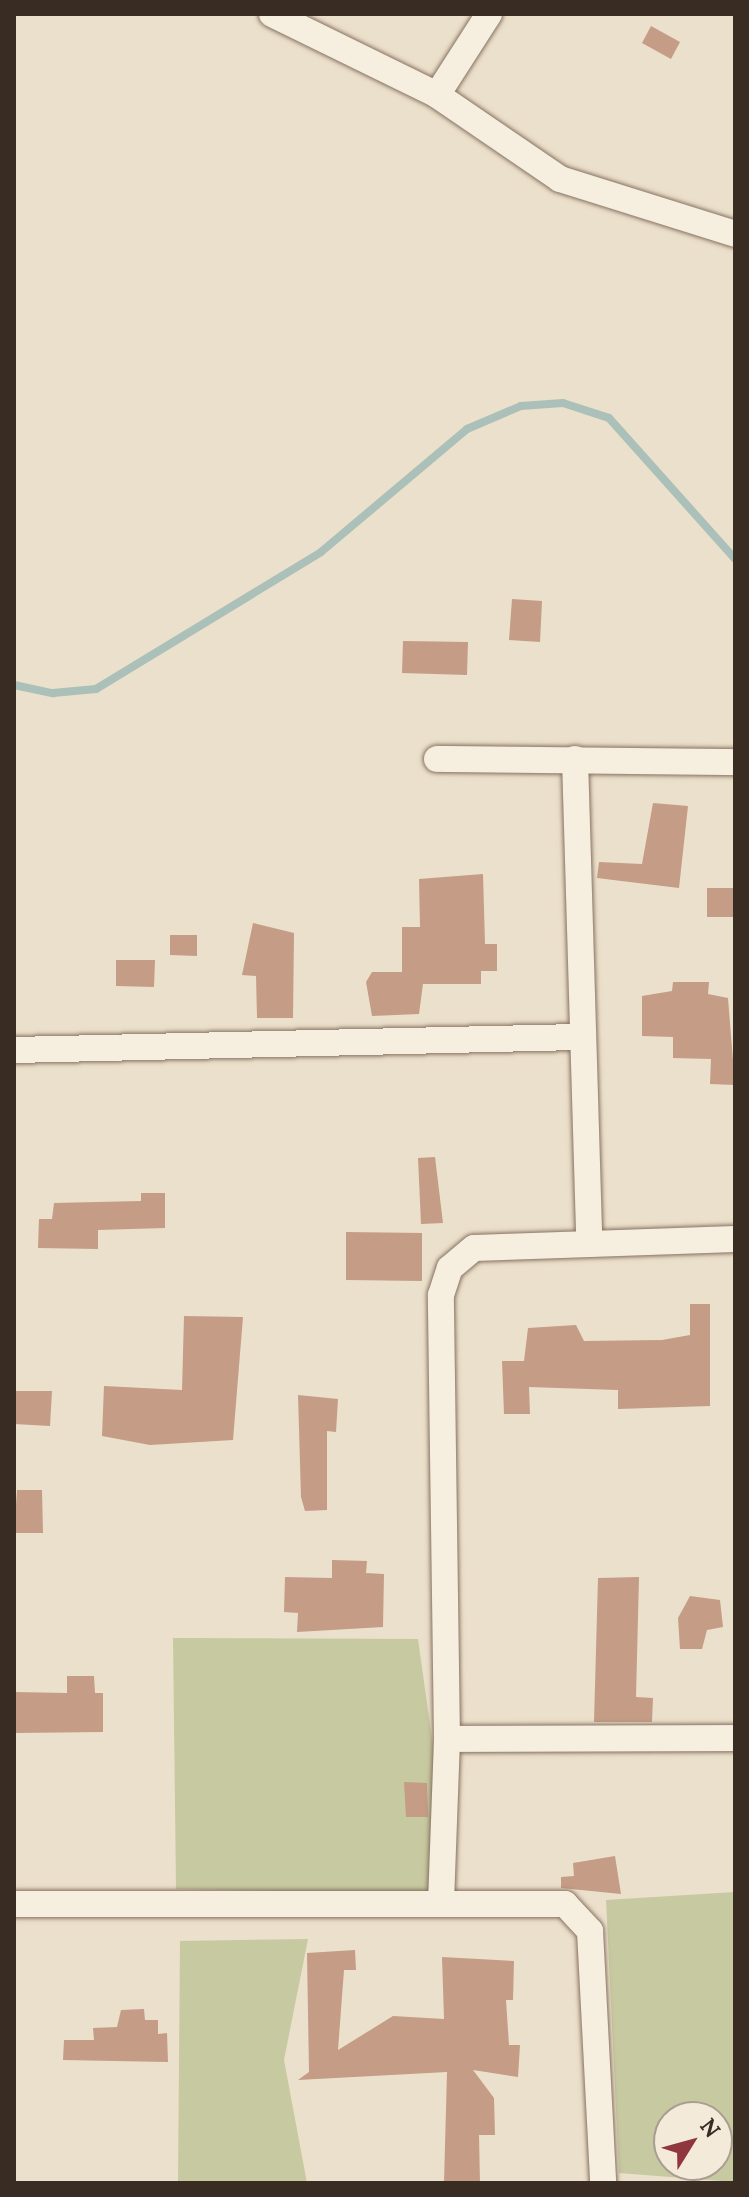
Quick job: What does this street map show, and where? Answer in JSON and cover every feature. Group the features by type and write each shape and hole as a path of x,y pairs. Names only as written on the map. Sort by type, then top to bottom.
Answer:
{"street":[{"path":"272,14 437,95 560,179 735,234"},
{"path":"437,95 489,14"},
{"path":"437,759 735,762"},
{"path":"575,759 580,1037 589,1244"},
{"path":"14,1050 580,1037"},
{"path":"441,1903 447,1739 441,1295 450,1268 474,1248 735,1239"},
{"path":"447,1739 735,1738"},
{"path":"14,1904 565,1904 580,1913 590,1931 603,2183"}],"green space":[{"path":"173,1638 418,1639 436,1767 429,1894 176,1889"},
{"path":"735,1892 735,2182 722,2181 733,2181 733,2101 653,2101 653,2176 619,2173 606,1900"},
{"path":"308,1939 284,2060 307,2183 178,2183 180,1941"}],"building":[{"path":"651,26 680,42 671,59 642,43"},
{"path":"512,599 542,601 540,642 509,640"},
{"path":"403,641 468,642 467,675 402,673"},
{"path":"653,803 688,806 679,888 597,878 599,862 642,864"},
{"path":"483,874 485,944 497,944 497,971 481,971 481,984 423,984 419,1014 372,1016 366,982 372,972 402,972 402,927 420,927 419,879"},
{"path":"707,888 735,888 735,917 707,917"},
{"path":"253,923 294,933 293,1018 257,1018 256,976 242,975"},
{"path":"170,935 197,935 197,956 170,955"},
{"path":"116,960 155,960 154,987 116,986"},
{"path":"673,982 709,982 708,994 728,998 735,1085 710,1084 711,1059 673,1058 673,1037 642,1036 642,996 672,991"},
{"path":"435,1157 443,1223 421,1224 418,1158"},
{"path":"141,1193 165,1193 165,1228 98,1230 98,1249 38,1248 39,1219 52,1219 54,1203 141,1201"},
{"path":"346,1232 422,1233 422,1281 346,1280"},
{"path":"690,1304 710,1304 710,1406 618,1409 618,1390 529,1387 530,1414 504,1414 502,1361 524,1361 528,1328 576,1325 584,1341 662,1340 690,1335"},
{"path":"184,1316 243,1317 233,1440 150,1445 102,1436 104,1386 182,1390"},
{"path":"14,1391 52,1391 50,1426 14,1424"},
{"path":"298,1395 338,1399 336,1432 327,1431 327,1510 305,1511 301,1497"},
{"path":"17,1490 42,1490 43,1533 14,1533"},
{"path":"332,1560 367,1561 366,1573 384,1574 383,1627 297,1632 298,1613 284,1612 285,1577 332,1578"},
{"path":"639,1577 636,1697 653,1698 652,1722 594,1722 598,1578"},
{"path":"690,1596 720,1600 723,1627 707,1630 702,1649 680,1649 678,1618"},
{"path":"67,1676 94,1676 95,1693 103,1693 103,1732 14,1733 14,1692 67,1693"},
{"path":"404,1782 427,1783 428,1817 406,1817"},
{"path":"615,1856 621,1894 561,1888 561,1877 574,1876 573,1863"},
{"path":"355,1950 356,1970 344,1970 338,2050 393,2016 444,2019 442,1957 514,1961 513,2000 506,2000 509,2045 520,2045 518,2077 473,2070 494,2098 495,2135 479,2135 480,2183 444,2183 447,2072 298,2080 309,2072 307,1953"},
{"path":"144,2009 145,2020 158,2020 158,2034 167,2033 168,2062 63,2060 64,2040 94,2040 93,2028 117,2027 121,2010"}],"waterway":[{"path":"14,685 53,693 96,689 321,552 467,429 521,406 563,403 609,418 735,559"}]}
